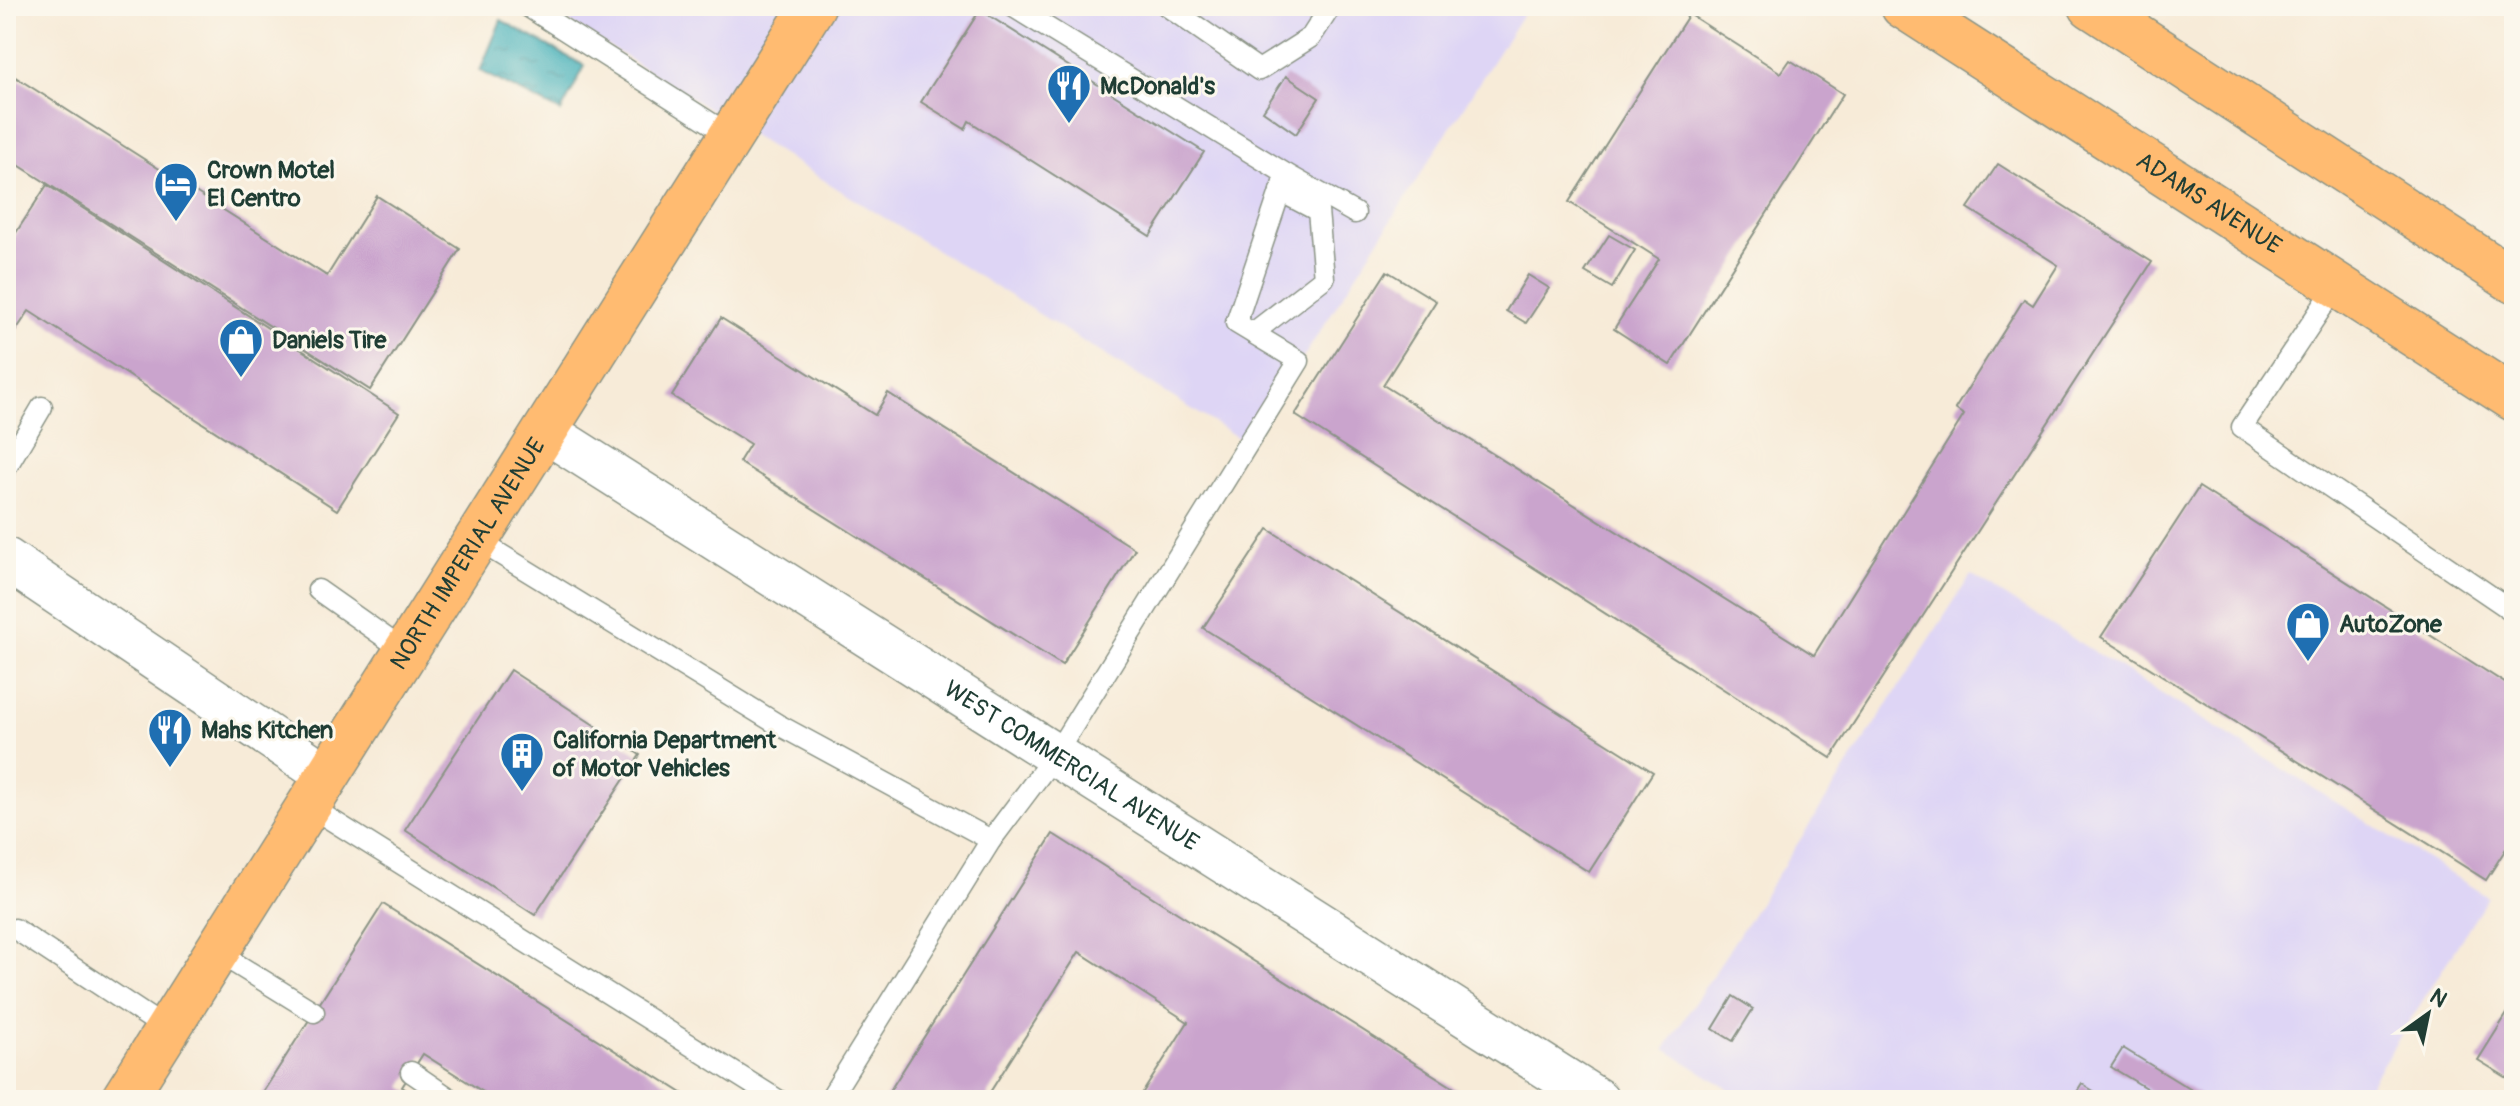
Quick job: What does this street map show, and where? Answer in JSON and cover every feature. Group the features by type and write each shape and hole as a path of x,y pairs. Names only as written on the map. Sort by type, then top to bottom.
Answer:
{"main road":[{"name":"NORTH IMPERIAL AVENUE","path":"123,1100 813,6"},
{"name":"ADAMS AVENUE","path":"1903,6 2514,399"},
{"path":"2091,6 2514,281"}],"street":[{"name":"WEST COMMERCIAL AVENUE","path":"545,431 1598,1100"},
{"path":"6,559 318,791"}],"lane":[{"path":"527,6 731,136"},
{"path":"1012,6 1283,183 1318,211 1324,278 1244,328"},
{"path":"1167,6 1259,70 1311,37 1331,6"},
{"path":"1283,183 1355,213"},
{"path":"1244,328 1283,183"},
{"path":"2337,285 2242,427 2514,612"},
{"path":"829,1100 991,840 1055,755 1299,361 1244,328"},
{"path":"6,468 42,407"},
{"path":"477,540 777,724 991,840"},
{"path":"318,590 406,652"},
{"path":"318,791 778,1100"},
{"path":"15,929 168,1030"},
{"path":"217,952 314,1012"},
{"path":"411,1072 452,1100"}],"shaded area":[{"path":"544,6 1528,6 1248,444"},
{"path":"1971,575 2488,897 2360,1100 1746,1100 1665,1049"}],"water":[{"path":"501,20 585,66 561,112 480,71"}],"building":[{"path":"1216,6 1283,6 1277,15 1229,14"},
{"name":"McDonald's","path":"980,10 1204,152 1150,236 969,121 965,129 921,102"},
{"path":"1689,14 1781,73 1790,60 1843,94 1670,365 1614,329 1659,259 1569,202"},
{"name":"Crown Motel El Centro","path":"6,71 327,276 377,196 460,249 370,390 6,157"},
{"path":"1286,76 1319,98 1296,134 1263,111"},
{"path":"1998,164 2152,262 1831,758 1295,415 1387,271 1436,301 1383,385 1814,655 1964,415 1955,409 2024,299 2033,305 2058,265 1968,208"},
{"name":"Daniels Tire","path":"47,185 399,413 337,510 29,311 6,345 6,248"},
{"path":"1609,235 1635,250 1612,288 1585,272"},
{"path":"1528,275 1549,288 1526,323 1506,311"},
{"path":"721,318 875,415 888,393 1135,549 1062,665 739,462 750,444 672,396"},
{"name":"AutoZone","path":"2199,487 2514,689 2514,836 2486,880 2101,637"},
{"path":"1268,529 1653,772 1589,872 1203,628"},
{"name":"California Department of Motor Vehicles","path":"510,670 640,755 535,915 405,830"},
{"path":"1053,834 1473,1100 1138,1100 1188,1022 1079,952 985,1100 884,1100"},
{"path":"383,904 693,1100 496,1100 423,1054 402,1087 422,1100 258,1100"},
{"path":"1733,996 1753,1009 1733,1041 1713,1029"},
{"path":"2510,1009 2514,1012 2514,1082 2478,1060"},
{"path":"2123,1048 2203,1097 2201,1100 2166,1100 2111,1067"},
{"path":"2082,1084 2108,1100 2072,1100"}],"place":[{"name":"McDonald's","path":"1069,125"},
{"name":"Crown Motel El Centro","path":"176,223"},
{"name":"Daniels Tire","path":"241,379"},
{"name":"AutoZone","path":"2308,663"},
{"name":"Mahs Kitchen","path":"170,769"},
{"name":"California Department of Motor Vehicles","path":"522,793"}]}
